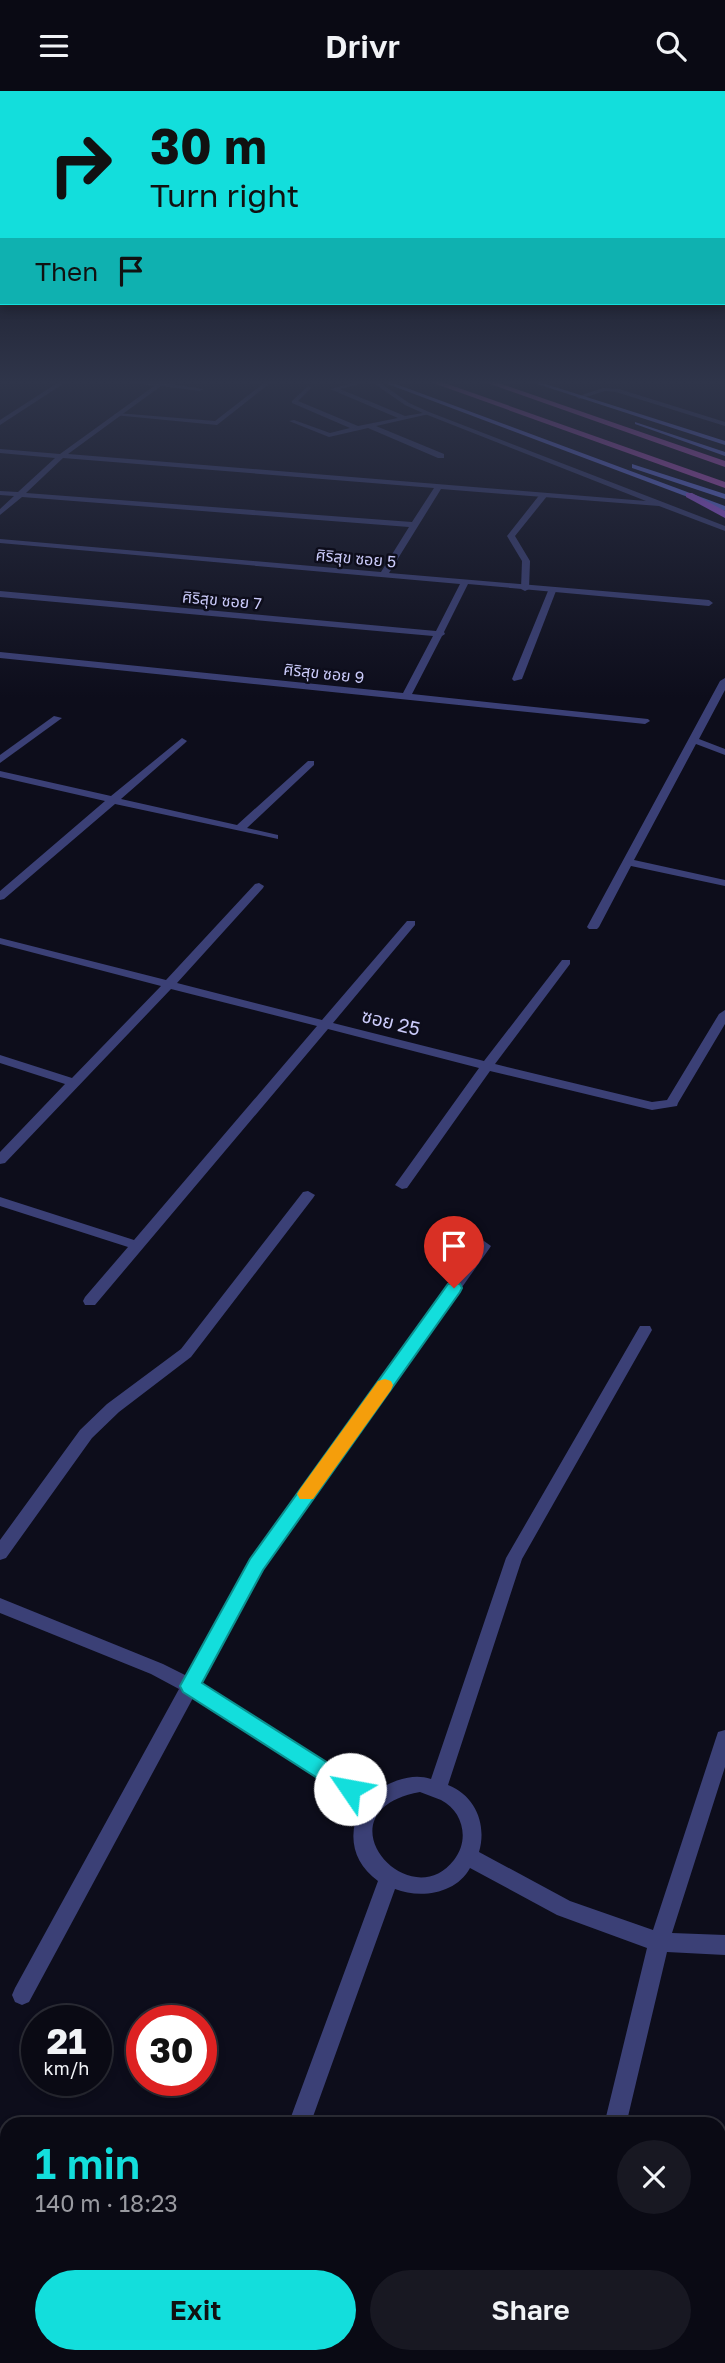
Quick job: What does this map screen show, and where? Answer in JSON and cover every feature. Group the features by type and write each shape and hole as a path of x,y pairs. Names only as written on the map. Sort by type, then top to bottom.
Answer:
{"main road":[{"path":"677,486 725,509"},
{"path":"691,491 725,497"},
{"path":"691,491 725,515"}],"street":[{"path":"0,513 29,486"},
{"path":"439,486 657,504"},
{"path":"383,575 439,486"},
{"path":"612,486 725,529"},
{"path":"0,493 415,525"},
{"path":"526,589 526,561 511,536 544,495"},
{"name":"ศิริสุข ซอย 5","path":"0,541 709,603"},
{"path":"406,697 441,634 465,583"},
{"path":"517,679 552,591"},
{"name":"ศิริสุข ซอย 7","path":"0,594 441,634"},
{"name":"ศิริสุข ซอย 9","path":"0,655 645,720"},
{"path":"593,927 725,681"},
{"path":"0,760 57,718"},
{"path":"694,740 725,752"},
{"path":"0,897 183,741"},
{"path":"239,829 311,763"},
{"path":"0,774 274,838"},
{"path":"630,862 725,883"},
{"path":"0,1160 259,886"},
{"path":"90,1301 411,923"},
{"name":"ซอย 25","path":"0,941 652,1106 668,1106 725,1014"},
{"path":"402,1185 566,962"},
{"path":"0,1059 74,1083"},
{"path":"0,1553 86,1434 113,1408 186,1353 308,1195"},
{"path":"0,1201 139,1246"},
{"path":"22,1995 257,1565 484,1246"},
{"path":"438,1787 514,1558 645,1330"},
{"path":"0,1605 157,1669 190,1686 373,1804"},
{"path":"617,2117 659,1942 725,1738"},
{"path":"420,1784 438,1787 454,1796 466,1808 473,1824 474,1841 469,1857 458,1871 443,1880 425,1885 406,1884 389,1877 375,1866 366,1851 362,1835 365,1818 373,1804 386,1792 402,1786 420,1784"},
{"path":"469,1857 564,1908 659,1942 725,1945"},
{"path":"302,2117 389,1877"}],"slow traffic":[{"path":"307,1494 385,1385"}],"route":[{"path":"350,1789 190,1686 257,1565 454,1288"}]}
